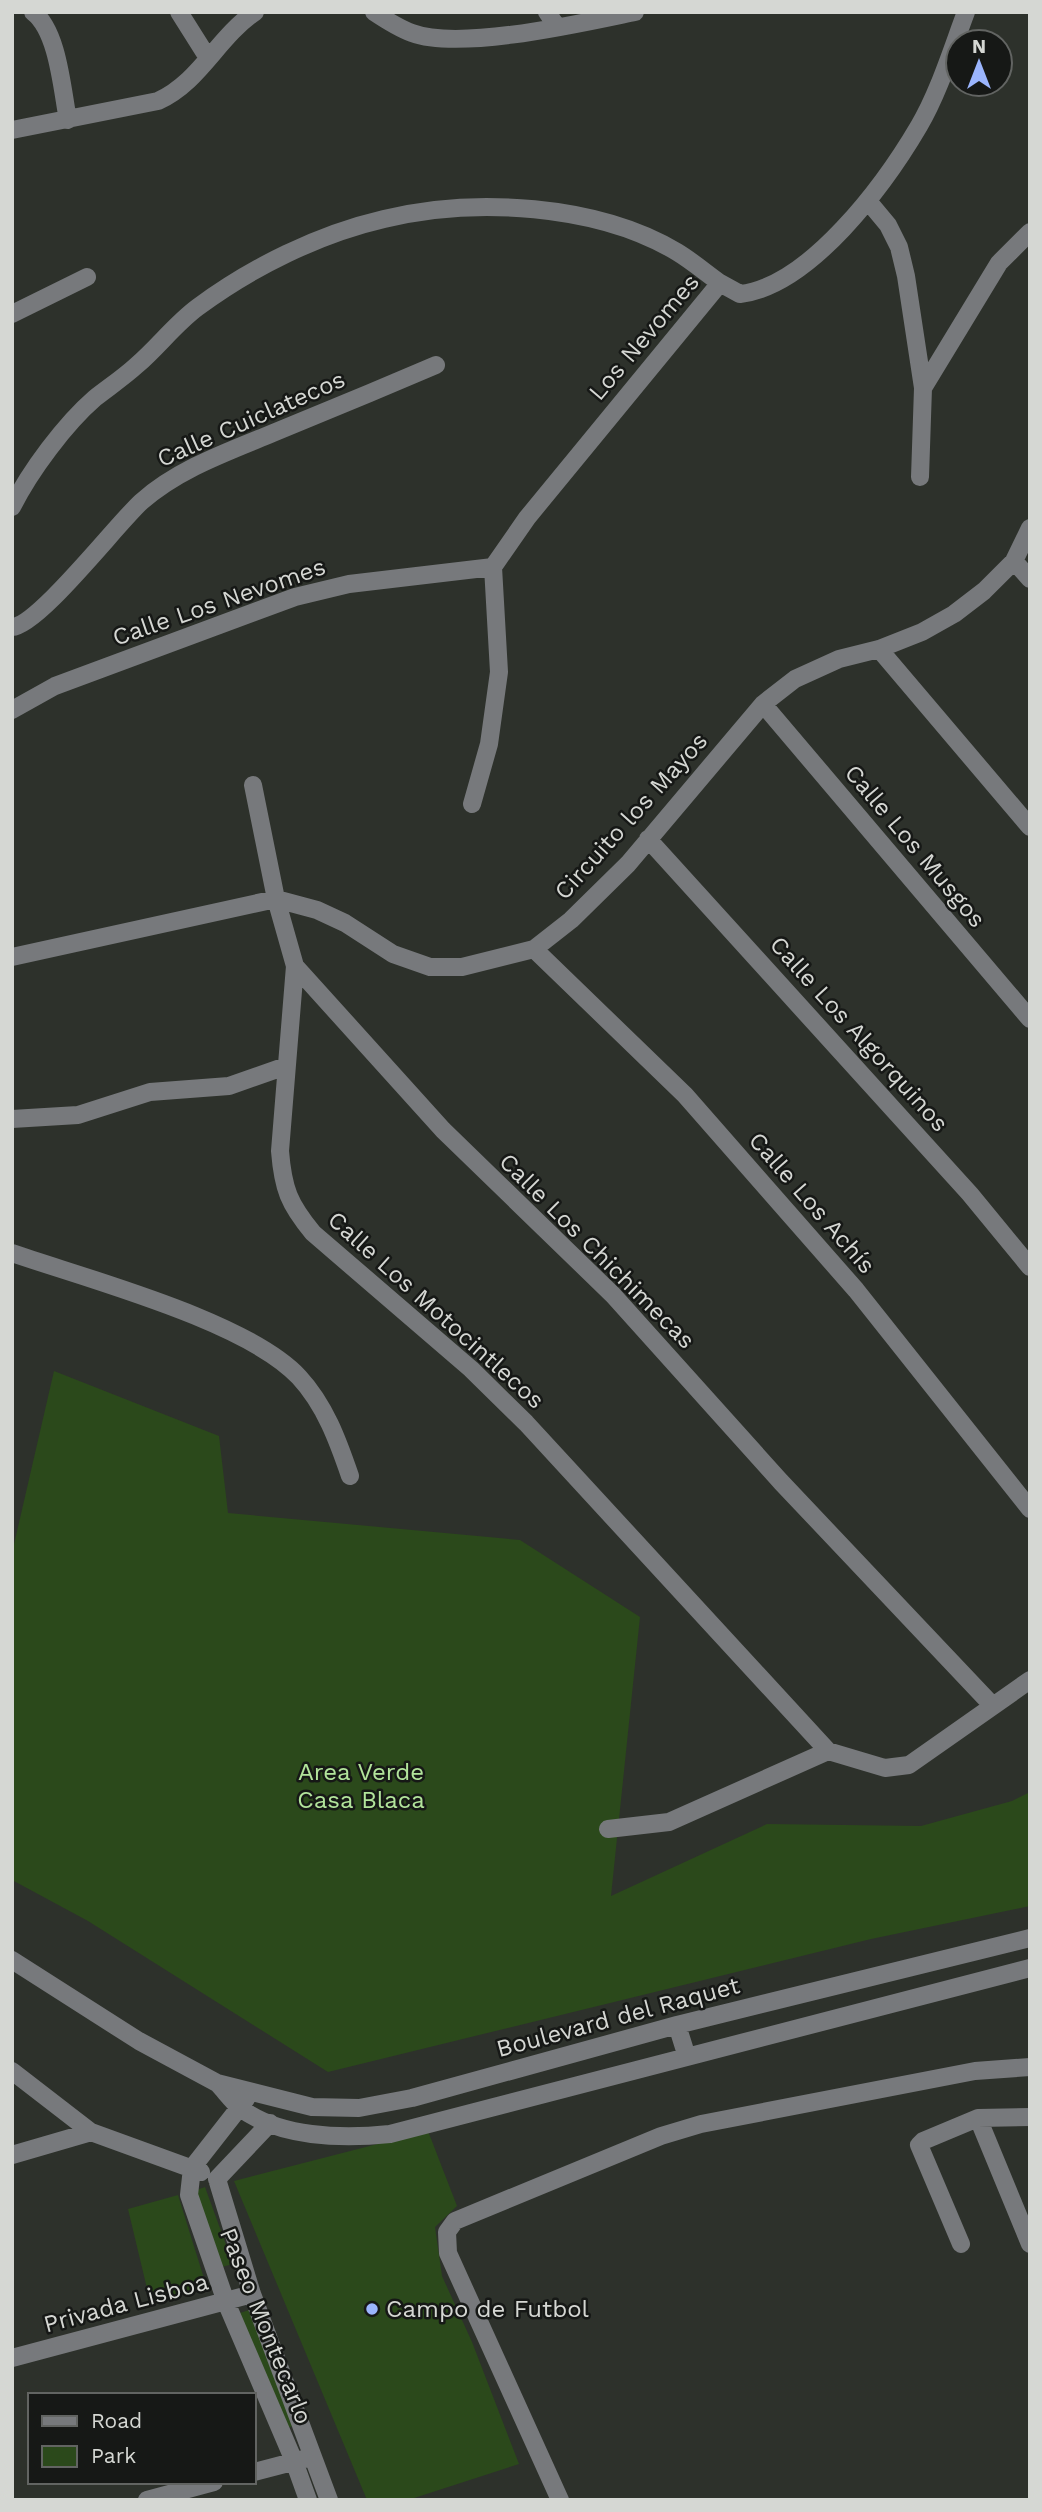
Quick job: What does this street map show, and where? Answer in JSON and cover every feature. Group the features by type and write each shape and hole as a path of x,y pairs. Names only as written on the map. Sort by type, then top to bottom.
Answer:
{"street":[{"path":"33,12 41,18 51,40 68,120"},
{"path":"179,12 208,58"},
{"path":"12,130 158,101 188,83 236,25 255,12"},
{"path":"374,12 412,34 460,39 552,20 635,12"},
{"name":"Los Nevomes","path":"493,567 534,509 720,283 740,294 773,287 802,267 868,201 920,124 966,12"},
{"path":"868,201 888,225 899,247 923,388 920,477"},
{"path":"12,507 45,455 93,400 137,366 197,307 264,267 328,236 384,219 432,211 513,208 552,211 598,220 649,239 677,252 720,283"},
{"path":"923,388 999,262 1030,232"},
{"path":"12,314 87,277"},
{"name":"Calle Cuiclatecos","path":"12,626 25,624 44,608 118,524 159,486 197,465 436,365"},
{"name":"Circuito los Mayos","path":"12,957 276,899 317,910 345,923 393,954 430,967 461,967 534,949 600,892 763,704 806,674 839,659 878,649 922,632 954,614 984,591 1014,561 1030,528"},
{"path":"1014,561 1030,579"},
{"path":"472,804 489,744 499,671 493,567"},
{"name":"Calle Los Nevomes","path":"12,709 55,686 296,597 349,584 493,567"},
{"path":"878,649 1030,827"},
{"name":"Calle Los Musgos","path":"763,704 1030,1019"},
{"name":"Calle Los Chichimecas","path":"253,785 276,899 295,966 443,1130 613,1296 781,1482 992,1705"},
{"name":"Calle Los Algorquinos","path":"648,839 962,1185 1030,1267"},
{"name":"Calle Los Achís","path":"534,949 685,1095 856,1290 1030,1509"},
{"name":"Calle Los Motocintlecos","path":"295,966 280,1152 282,1182 293,1209 341,1259 471,1369 526,1423 828,1751"},
{"path":"12,1119 79,1115 150,1093 229,1086 286,1066"},
{"path":"12,1253 173,1308 229,1332 279,1360 299,1377 313,1395 334,1430 350,1476"},
{"path":"608,1829 669,1822 828,1751 885,1768 909,1765 1030,1680"},
{"name":"Boulevard del Raquet","path":"12,1960 139,2041 217,2082 312,2106 359,2108 412,2098 677,2025 1030,1938"},
{"path":"239,2107 270,2123 328,2135 362,2137 413,2129 1030,1968"},
{"path":"677,2025 687,2057"},
{"path":"560,2500 448,2253 447,2232 455,2221 649,2141 701,2124 975,2071 1030,2067"},
{"path":"12,2071 91,2132 217,2179 270,2123"},
{"name":"Boulevard del Raquet","path":"217,2082 239,2107"},
{"path":"192,2168 253,2091"},
{"path":"359,2108 362,2137"},
{"path":"961,2244 919,2145 978,2118 1030,2117"},
{"path":"978,2118 1030,2244"},
{"path":"12,2155 91,2132"},
{"name":"Paseo Montecarlo","path":"192,2168 189,2195 226,2302 294,2461 307,2500"},
{"name":"Paseo Montecarlo","path":"217,2179 252,2294 329,2500"},
{"name":"Privada Lisboa","path":"12,2358 252,2294"},
{"path":"256,2471 314,2456"},
{"path":"147,2500 207,2484"}],"green space":[{"name":"Area Verde Casa Blaca","path":"54,1371 219,1436 228,1513 520,1540 640,1617 611,1896 767,1824 921,1826 1012,1801 1030,1792 1030,1906 871,1939 328,2072 88,1921 12,1880 12,1553"},
{"name":"Campo de Futbol","path":"428,2131 457,2206 435,2227 442,2276 472,2342 519,2464 408,2500 367,2500 234,2181"},
{"path":"205,2187 233,2264 218,2268 191,2192"},
{"path":"178,2195 207,2288 150,2301 128,2209"},
{"path":"252,2309 297,2424 286,2429 237,2314"}],"place":[{"name":"Campo de Futbol","path":"372,2309"}]}
